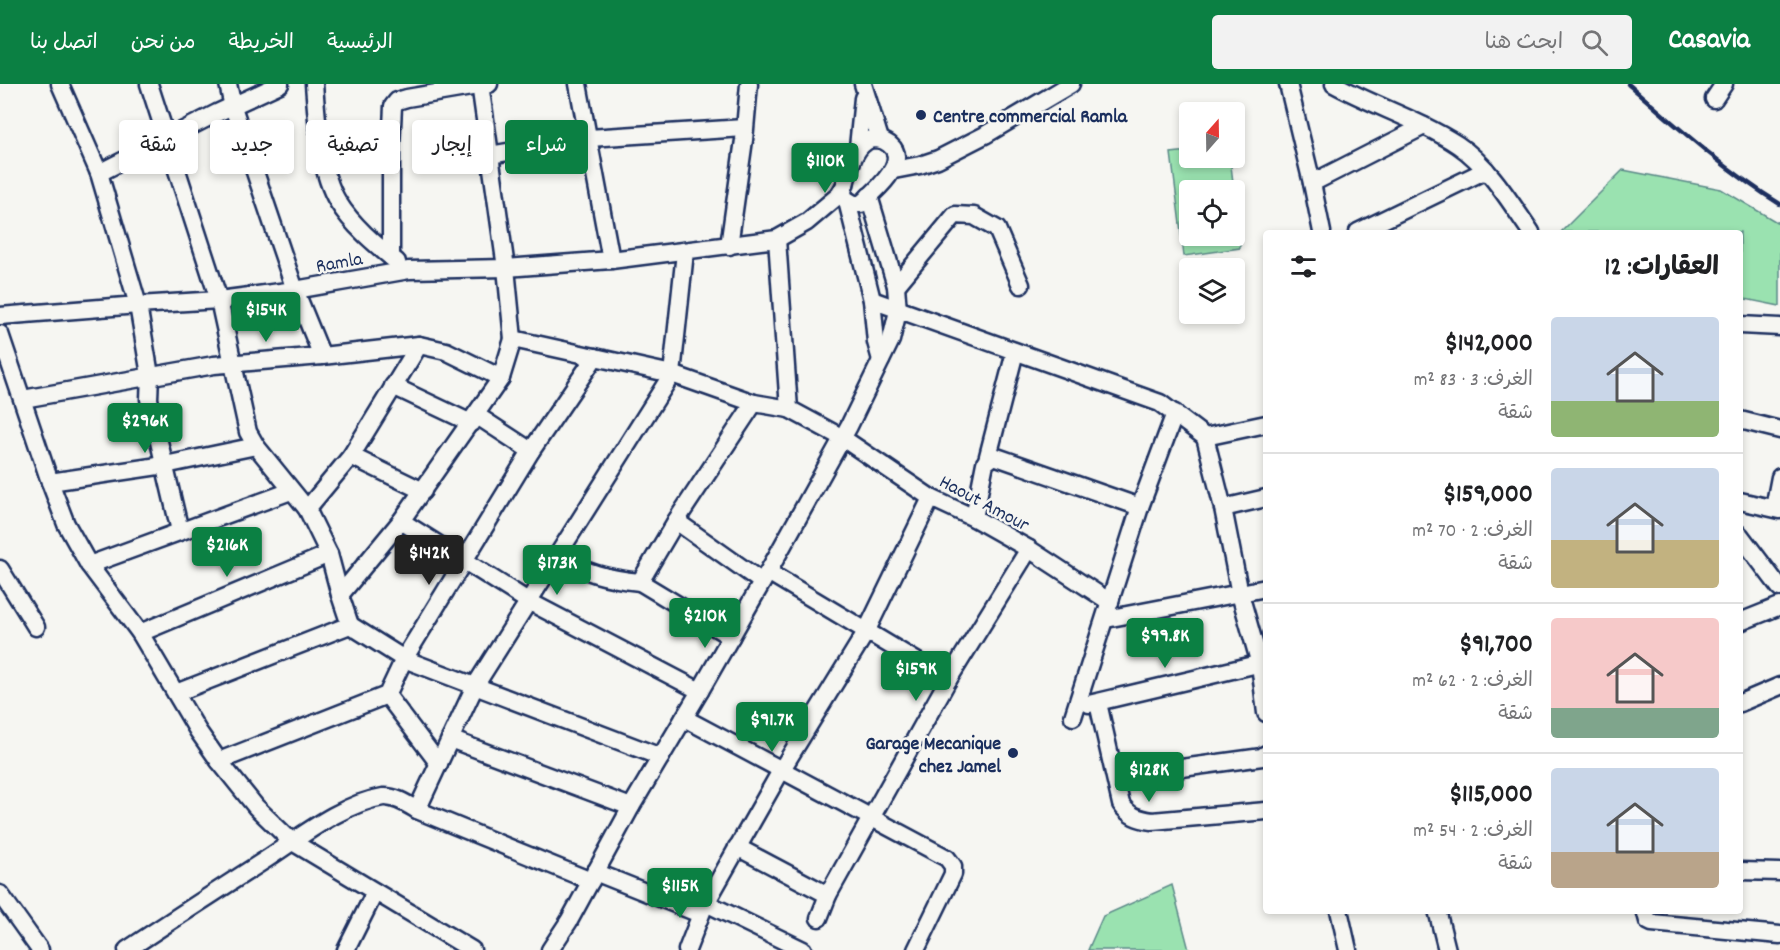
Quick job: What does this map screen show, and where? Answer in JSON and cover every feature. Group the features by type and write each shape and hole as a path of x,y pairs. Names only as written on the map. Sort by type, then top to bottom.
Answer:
{"street":[{"path":"60,84 99,173 138,305 150,375 149,399 180,531"},
{"path":"148,84 161,120"},
{"path":"228,84 232,107 295,290 322,356"},
{"path":"198,123 280,84"},
{"path":"314,84 318,137 336,200 347,216 409,270"},
{"path":"392,257 393,106 397,101 407,98 483,84 487,120"},
{"path":"578,84 611,260"},
{"path":"729,246 748,84"},
{"path":"843,194 858,205 894,170 938,159 986,135 1050,90 1071,84"},
{"path":"1288,84 1322,230"},
{"path":"1334,84 1364,100 1424,126 1459,146 1486,170 1530,230"},
{"path":"1714,99 1724,84"},
{"path":"863,87 880,139"},
{"path":"863,87 858,147 843,194 872,300 876,342 881,360"},
{"path":"1312,183 1424,126"},
{"path":"493,154 589,138 744,128"},
{"path":"858,147 864,141 880,139 886,142 896,153 894,170"},
{"path":"99,173 119,163"},
{"path":"1362,230 1486,170"},
{"path":"179,174 219,300 245,423 256,446 307,509 329,554 350,625 405,659 661,757"},
{"path":"340,595 401,521 501,378 513,339 493,174"},
{"path":"789,409 777,239 807,222 843,194"},
{"path":"550,950 569,921 631,807 765,577 849,426 891,340 898,310 896,286 869,196"},
{"path":"896,286 955,215 974,216 997,229 1021,285"},
{"name":"Ramla","path":"0,316 219,300 295,290 409,270 506,268 611,260 777,239"},
{"path":"417,810 475,686 672,374 685,252"},
{"path":"872,300 1160,403 1174,413 1205,437 1223,508 1240,594 1263,663 1098,703 1075,711 1140,507 1174,413"},
{"path":"1743,325 1780,327"},
{"path":"0,334 66,524 89,565 140,633 219,761 256,807 291,841 375,892 448,944 472,950"},
{"name":"Haout Amour","path":"513,339 672,374 754,403 789,409 841,437 931,498 974,518 1029,549 1110,602"},
{"path":"23,399 129,381 150,375 234,363 419,345 446,351 501,378"},
{"path":"307,509 351,456 419,345"},
{"path":"974,518 1015,352"},
{"path":"219,761 387,695 405,659 531,451 595,357"},
{"path":"393,386 473,419 531,451"},
{"path":"640,582 676,521 754,403"},
{"path":"1743,421 1780,430"},
{"path":"1205,437 1263,425"},
{"path":"50,482 165,465 256,446"},
{"path":"351,456 423,491"},
{"path":"987,460 998,456 1140,507"},
{"path":"1743,502 1777,509 1780,477"},
{"path":"89,565 291,491"},
{"path":"687,950 703,909 737,847 866,632 931,498"},
{"path":"1223,508 1263,499"},
{"path":"401,521 528,601 700,692"},
{"path":"676,521 765,577 948,680"},
{"path":"1743,543 1780,588"},
{"path":"819,918 828,895 948,680 1029,549"},
{"path":"140,633 329,554"},
{"path":"557,555 574,566 596,575 609,579 640,582 731,637"},
{"path":"0,569 36,627"},
{"path":"1106,619 1263,589"},
{"path":"1743,621 1780,606"},
{"path":"176,693 350,625"},
{"path":"1743,702 1780,686"},
{"path":"387,695 439,764"},
{"path":"1098,703 1121,804 1126,813 1138,819 1162,820 1263,811"},
{"path":"684,718 947,858 954,870 916,950"},
{"path":"450,739 631,807"},
{"path":"1116,777 1263,756"},
{"path":"127,950 291,841 349,808 389,797 417,810 592,877 703,909 803,950"},
{"path":"737,847 828,895"},
{"path":"1743,871 1780,872"},
{"path":"346,950 375,892"},
{"path":"0,894 40,950"},
{"path":"1340,914 1348,950"},
{"path":"1438,914 1448,950"},
{"path":"1646,914 1648,921 1652,923 1780,935"}],"green space":[{"path":"1179,152 1179,168 1231,168 1233,180 1179,180 1179,216 1171,153"},
{"path":"1623,170 1721,189 1780,224 1780,306 1743,299 1743,230 1563,230"},
{"path":"1183,246 1240,246 1240,248 1184,256"},
{"path":"1172,885 1189,950 1088,950 1103,916"}],"railway":[{"path":"1628,84 1720,162 1780,204"}],"place":[{"name":"Centre commercial Ramla","path":"921,115"},
{"name":"Garage Mecanique chez Jamel","path":"1013,753"}]}
